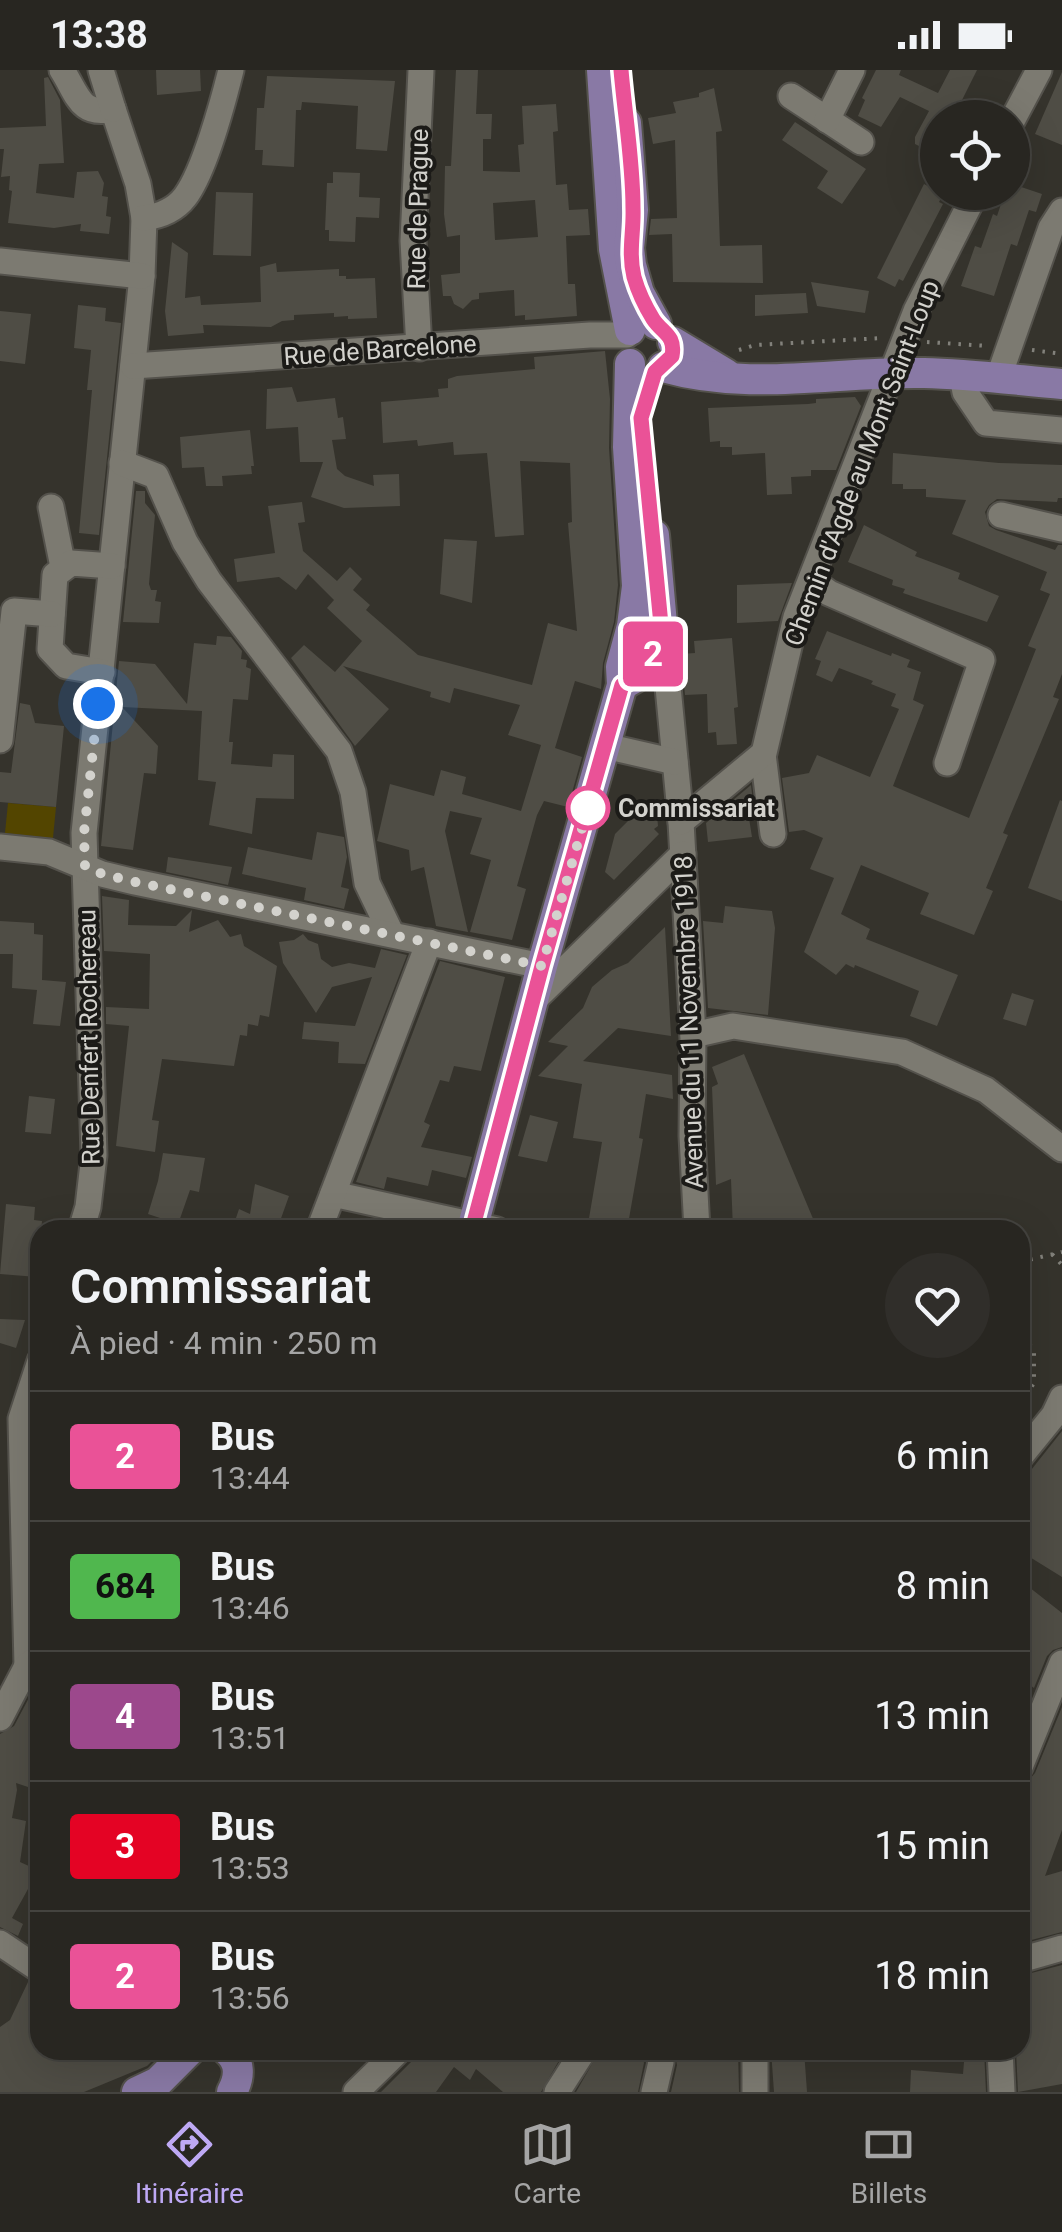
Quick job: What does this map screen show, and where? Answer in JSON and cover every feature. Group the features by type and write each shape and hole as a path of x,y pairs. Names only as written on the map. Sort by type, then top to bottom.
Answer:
{"main road":[{"path":"483,1220 542,966 622,685 621,667 637,586 628,447 648,348 614,250 602,70"},
{"path":"622,70 634,210 629,248 648,348 641,418 662,635 643,673 622,685"},
{"path":"648,348 702,378 733,366 1062,384"},
{"path":"137,2092 158,2082 178,2060"},
{"path":"183,2060 180,2073 188,2092"}],"street":[{"path":"62,70 86,109 96,113 113,109"},
{"name":"Rue Denfert Rochereau","path":"84,1220 94,1155 84,833 142,276 144,218 138,184 101,70"},
{"path":"144,218 172,209 186,195 221,112 231,70"},
{"name":"Rue de Prague","path":"419,348 413,241 421,70"},
{"path":"827,120 852,70"},
{"path":"1023,100 1039,70"},
{"path":"791,96 861,142"},
{"name":"Chemin d'Agde au Mont Saint-Loup","path":"763,754 796,617 916,311 967,210"},
{"path":"998,379 1051,228 1062,211"},
{"path":"0,262 142,276"},
{"name":"Rue de Barcelone","path":"133,366 590,334 648,348"},
{"path":"962,376 965,392 986,423 1062,430"},
{"path":"122,464 156,476 185,542 208,581 339,751 353,792 368,883 391,933"},
{"path":"52,507 62,567"},
{"path":"1001,514 1062,529"},
{"path":"102,672 66,666 50,649 55,575 71,563 112,566"},
{"path":"812,580 828,594 982,660 947,763"},
{"path":"0,740 14,611 52,614"},
{"name":"Avenue du 11 Novembre 1918","path":"662,635 682,822 694,1035 692,1136 696,1220"},
{"path":"604,746 675,762"},
{"path":"682,822 763,754"},
{"path":"763,754 773,834"},
{"path":"0,847 49,852 102,874 135,882 542,966"},
{"path":"533,1001 683,854"},
{"path":"323,1220 429,942"},
{"path":"694,1035 733,1026 902,1052 979,1086 1062,1150"},
{"path":"333,1194 443,1220"},
{"path":"30,1392 21,1419 30,1600"},
{"path":"1030,1445 1054,1415 1062,1398"},
{"path":"1030,1742 1062,1663"},
{"path":"0,1718 30,1666"},
{"path":"0,1943 30,1963"},
{"path":"1030,1957 1062,1948"},
{"path":"356,2092 388,2060"},
{"path":"557,2092 578,2060"},
{"path":"654,2092 660,2060"},
{"path":"755,2092 756,2060"},
{"path":"1000,2060 1002,2092"}],"path":[{"path":"733,366 754,345 886,338 1062,354"},
{"path":"1030,1260 1062,1252"},
{"path":"1052,1254 1062,1265"},
{"path":"1030,1345 1034,1353 1034,1383 1030,1389"}],"shaded area":[{"path":"8,803 56,807 53,838 5,833"}],"building":[{"path":"156,70 200,70 201,91 157,95"},
{"path":"456,70 478,70 476,114 492,114 491,139 483,139 483,171 520,172 518,145 524,144 522,106 556,104 556,185 567,184 569,210 588,209 590,235 566,236 568,284 575,284 577,316 525,320 525,315 515,316 514,290 479,293 479,299 463,309 454,304 451,296 443,296 441,275 460,273 460,235 447,237 444,214 445,166 451,166","holes":["535,200 538,237 495,240 493,203"]},
{"path":"876,70 901,70 899,75 938,93 950,70 977,70 962,100 920,100 920,107 900,97 881,127 858,116 865,100 862,98"},
{"path":"1062,72 1062,145 1035,134"},
{"path":"267,76 395,81 387,151 356,149 358,106 302,102 301,110 296,110 294,167 262,165 263,150 255,150 257,108 264,108"},
{"path":"48,77 60,100 64,163 39,164 36,193 74,198 77,172 98,171 104,183 102,196 108,197 109,234 80,231 81,224 54,228 8,223 12,191 10,176 1,177 4,149 0,149 0,128 46,126 44,78"},
{"path":"714,88 722,131 716,132 720,246 762,245 763,283 673,282 672,234 649,235 651,219 677,218 675,140 653,144 648,118 676,113 673,102 699,97 699,93"},
{"path":"795,122 866,169 842,204 817,188 828,171 782,140"},
{"path":"920,128 920,146 915,144"},
{"path":"333,172 360,173 359,197 380,198 379,218 356,217 355,242 329,241 329,230 325,230 327,183 333,183"},
{"path":"1030,190 1042,194 1036,212 1029,210"},
{"path":"216,192 253,193 251,256 213,255"},
{"path":"920,192 920,210 940,210 903,281 899,279 895,287 877,278"},
{"path":"999,210 1029,210 1017,246 1011,244 994,296 961,286 975,246 981,248 993,214 997,216"},
{"path":"172,242 188,253 185,298 200,296 201,305 261,302 260,267 276,263 277,272 339,269 339,276 346,279 375,278 377,318 348,319 334,317 334,313 294,315 294,320 271,327 203,325 204,333 168,336 165,311"},
{"path":"811,282 869,291 865,313 817,306"},
{"path":"806,293 808,313 755,316 755,295"},
{"path":"78,305 106,308 105,321 121,323 99,535 79,533 92,390 87,390 91,350 74,348"},
{"path":"0,311 31,314 25,364 0,361"},
{"path":"605,351 618,585 601,689 575,681 555,748 582,757 568,807 544,801 537,815 517,886 526,889 512,940 470,932 491,860 470,854 482,818 450,811 445,831 468,932 436,926 424,867 411,871 409,850 377,841 390,784 434,796 441,770 466,777 462,794 521,811 541,745 508,735 520,705 454,688 450,703 430,697 431,692 343,666 389,709 355,746 291,658 304,645 335,672 362,641 327,608 334,600 308,574 296,590 279,577 237,582 234,559 275,553 268,506 302,502 305,522 298,523 303,551 337,581 350,567 362,579 353,590 370,605 366,610 418,655 532,685 548,623 577,631 568,523 572,522 570,463 520,461 524,535 495,537 487,453 454,455 453,442 418,446 417,440 383,443 381,402 439,397 438,389 448,388 448,379 457,376 535,369 534,357"},
{"path":"292,387 297,402 335,398 346,439 332,440 337,469 345,476 374,486 373,475 399,474 400,506 344,508 311,497 323,462 300,462 298,427 266,429 267,389"},
{"path":"855,397 861,406 836,470 811,470 811,476 791,477 792,494 767,495 765,453 732,455 732,447 720,447 720,441 710,442 708,408 808,404 816,403 816,399"},
{"path":"250,430 252,474 222,476 223,486 206,486 204,467 182,468 180,437"},
{"path":"893,453 1062,465 1062,498 1057,502 997,499 985,512 989,526 996,530 1055,550 1062,545 1062,674 1053,697 1059,699 1003,833 1008,835 986,888 993,891 974,935 920,914 929,893 861,865 841,914 870,929 866,939 958,975 937,1026 910,1016 919,991 855,965 854,968 846,964 836,975 804,952 834,878 810,869 823,838 804,830 789,832 782,778 809,773 817,755 870,777 899,709 891,706 896,694 871,684 873,681 839,668 832,682 816,675 821,661 815,659 827,631 910,660 907,667 921,672 913,700 924,705 893,786 969,818 1036,649 1028,646 1050,594 1040,590 1047,572 952,534 966,500 926,497 926,489 903,489 903,484 892,484"},
{"path":"136,491 145,491 145,503 155,515 149,584 151,590 157,590 155,601 161,602 159,623 123,622"},
{"path":"864,525 917,552 915,556 960,573 958,579 999,596 987,622 903,593 905,589 892,585 893,580 848,562"},
{"path":"444,539 477,541 472,603 440,594"},
{"path":"792,583 778,621 737,623 737,585"},
{"path":"217,636 231,637 242,651 241,659 247,660 246,667 251,669 248,700 233,699 231,764 272,767 273,754 294,755 294,799 256,798 252,834 209,825 216,782 198,780 202,711 122,707 158,746 156,774 144,773 133,850 101,846 119,661 155,664 187,704 194,643 216,645"},
{"path":"732,638 737,744 717,745 716,732 708,733 707,694 685,695 681,654 695,653 694,641"},
{"path":"20,703 30,705 35,723 64,726 56,807 0,802 0,772 11,773"},
{"path":"751,785 754,811 748,812 752,837 708,842 706,823"},
{"path":"1062,801 1062,901 1028,888"},
{"path":"645,804 657,815 658,826 654,829 659,834 614,880 605,872 615,834"},
{"path":"317,832 344,837 347,857 341,887 349,889 344,909 304,900 306,888 242,874 248,847 312,860"},
{"path":"168,857 232,867 228,885 166,872"},
{"path":"102,896 129,900 128,925 176,926 192,910 189,932 218,920 230,937 241,934 244,946 277,966 269,1017 260,1015 258,1026 248,1024 247,1036 240,1035 234,1066 162,1059 152,1120 159,1121 155,1152 116,1146 129,1026 106,1024 106,1007 149,1009 150,954 104,951"},
{"path":"725,906 772,911 775,928 768,1015 708,1008 703,921 723,923"},
{"path":"0,921 34,923 34,934 43,935 42,980 66,982 60,1026 33,1024 37,990 12,988 13,954 0,954"},
{"path":"665,927 671,1036 618,1028 583,1061 672,1075 673,1099 646,1094 639,1138 643,1139 629,1220 589,1220 602,1142 573,1138 582,1084 538,1076 568,1046 548,1042 583,1008 592,987 612,970 628,963"},
{"path":"303,934 318,944 321,959 332,967 349,963 375,968 381,949 407,955 365,1064 338,1063 339,1042 302,1039 304,1022 355,1026 372,977 332,987 316,1013 283,963 279,942"},
{"path":"440,961 505,977 481,1071 454,1066 449,1082 440,1080 424,1122 430,1125 421,1147 472,1157 466,1178 432,1170 428,1186 387,1177 384,1189 356,1182"},
{"path":"1012,993 1034,1000 1026,1026 1003,1019"},
{"path":"744,1054 814,1220 733,1220 731,1179 716,1185 712,1087 718,1084 712,1067"},
{"path":"29,1096 55,1099 51,1134 25,1132"},
{"path":"530,1115 558,1122 547,1162 518,1156"},
{"path":"163,1153 205,1158 199,1192 190,1190 180,1220 163,1220 148,1214"},
{"path":"255,1184 289,1196 280,1220 235,1220 239,1209 250,1214"},
{"path":"6,1204 35,1207 34,1220 30,1220 30,1276 0,1274"},
{"path":"0,1319 25,1320 16,1348 0,1343"},
{"path":"1062,1431 1062,1577 1030,1557 1030,1471"},
{"path":"1030,1588 1062,1613 1062,1647 1047,1656 1034,1688 1030,1685"},
{"path":"30,1696 30,1788 16,1783 12,1818 26,1821 20,1862 30,1866 30,1890 12,1918 23,1924 18,1936 0,1927 0,1734 14,1726"},
{"path":"1062,1707 1062,1830 1045,1876 1062,1871 1062,1932 1030,1940 1030,1779"},
{"path":"1062,1965 1062,2084 1018,2092 1016,2060 1030,2060 1030,1973"},
{"path":"28,1982 30,2060 153,2060 84,2092 0,2092 0,2027 10,2020"},
{"path":"413,2060 559,2060 541,2092 503,2092 476,2069 470,2080 454,2067 436,2092 381,2092"},
{"path":"594,2060 643,2060 638,2092 576,2092"},
{"path":"676,2060 738,2060 739,2092 671,2092"},
{"path":"772,2060 805,2060 807,2092 774,2092"},
{"path":"964,2060 984,2060 986,2092 910,2092 911,2070 963,2074"}],"bus line":[{"name":"2","path":"475,1220 622,685 643,673 662,635 641,418 655,372 668,362 673,349 670,336 656,324 639,293 629,248 634,210 621,70"}],"place":[{"name":"Commissariat","path":"588,808"}],"route":[{"path":"98,704 84,833 85,866 135,882 542,966 588,808"}]}
